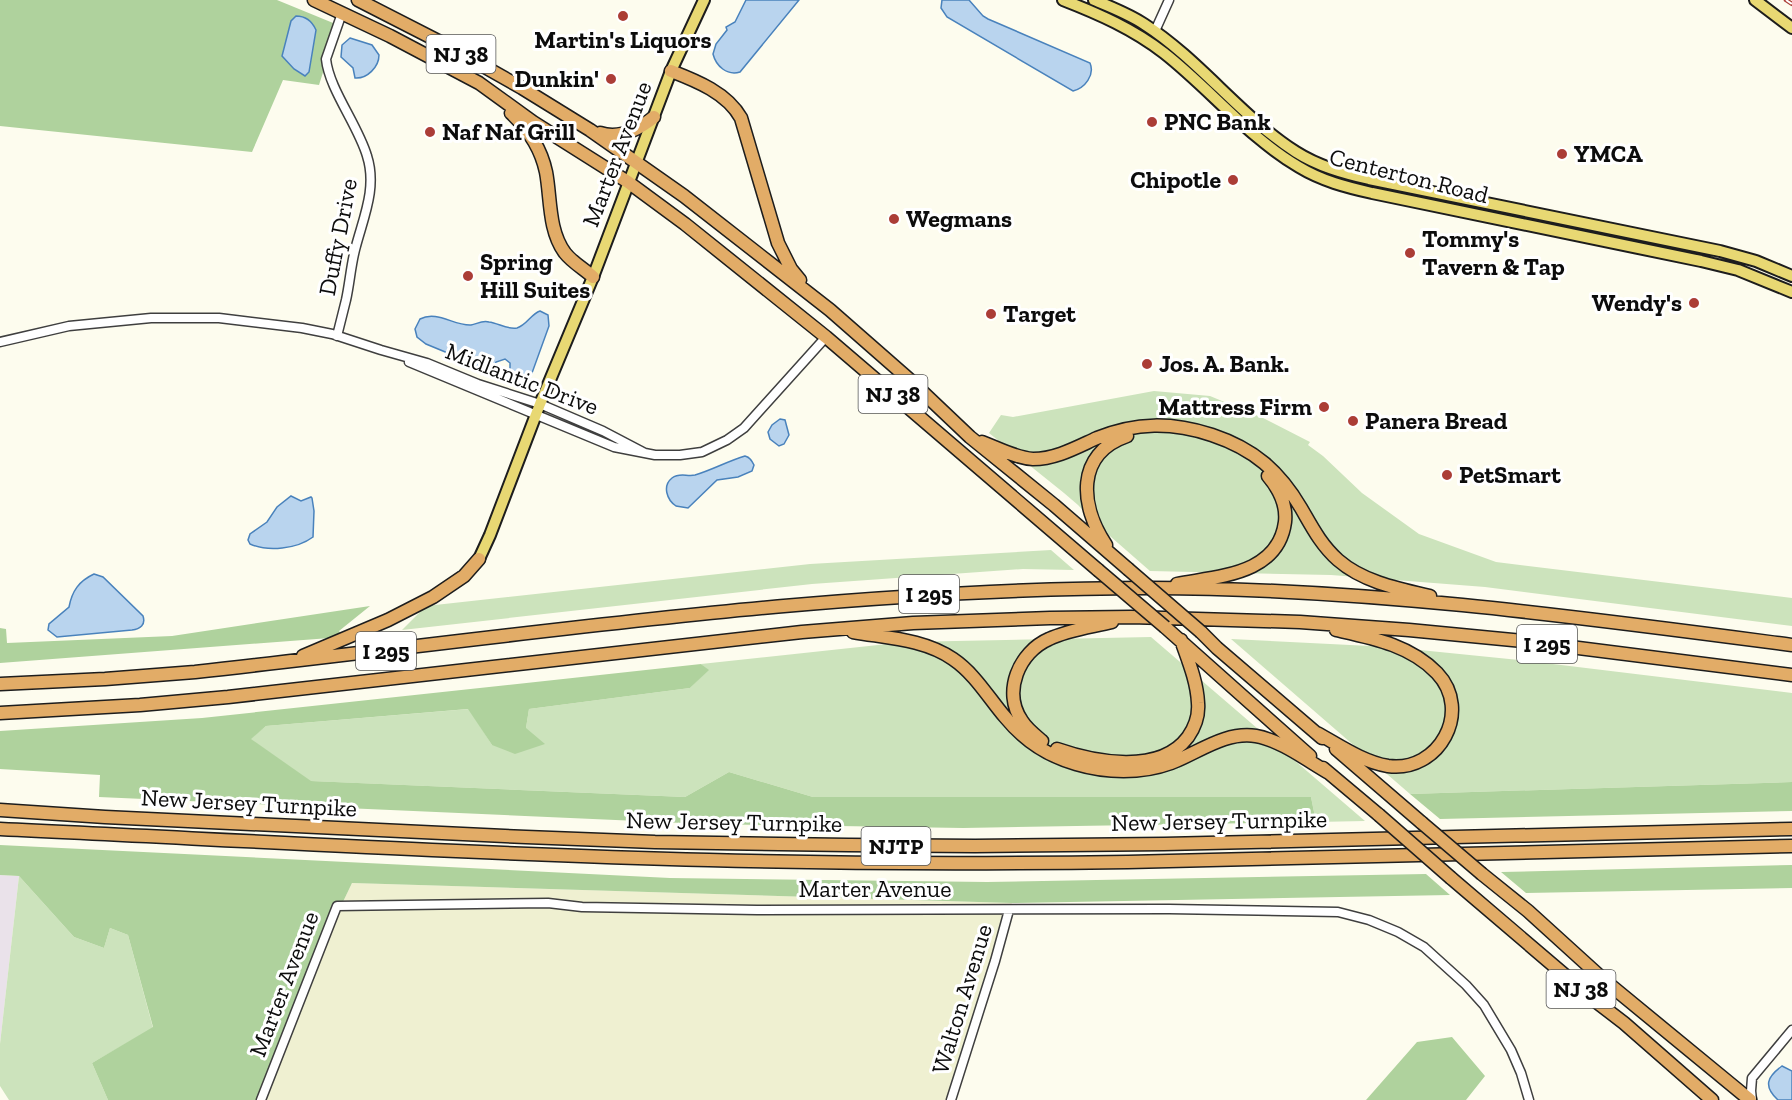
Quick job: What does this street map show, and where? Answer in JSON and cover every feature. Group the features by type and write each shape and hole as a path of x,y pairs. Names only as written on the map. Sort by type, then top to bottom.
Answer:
{"highway":[{"name":"NJ 38","path":"314,0 390,36 479,83 533,122 628,182 685,224 826,337 1180,640 1329,773 1712,1100"},
{"name":"NJ 38","path":"357,0 446,45 590,130 702,210 812,295 911,381 970,437 1054,505 1422,824 1528,911 1611,986 1751,1100"},
{"path":"671,71 690,78 720,95 741,118 778,243 791,269 812,295"},
{"path":"479,83 516,118 535,142 546,172 552,218 559,243 570,259 593,277"},
{"path":"590,130 613,136 636,129 654,117"},
{"path":"970,437 1024,458 1034,459 1054,456 1110,433 1140,426 1170,426 1214,436 1250,452 1273,469 1291,492 1317,536 1340,562 1369,579 1466,605"},
{"path":"1124,566 1098,534 1087,496 1088,474 1094,461 1103,449 1115,440 1146,432 1182,434 1237,453 1267,474 1277,486 1286,515 1279,543 1269,556 1257,565 1243,570 1153,588"},
{"path":"292,661 388,620 433,597 464,576 479,559"},
{"name":"I 295","path":"0,684 155,675 788,605 932,594 1153,588 1280,592 1466,605 1792,645"},
{"path":"1131,617 1050,638 1026,655 1014,679 1013,692 1015,706 1021,720 1030,731 1058,749 1111,762 1145,761 1173,751 1192,731 1197,718 1198,704 1193,677 1180,640"},
{"name":"I 295","path":"0,713 209,699 837,629 959,621 1131,617 1300,622 1466,635 1792,675"},
{"path":"1300,622 1380,640 1412,654 1438,674 1451,701 1452,714 1444,740 1430,755 1413,764 1400,767 1373,762 1317,733"},
{"path":"837,629 901,639 938,650 968,672 1023,736 1044,750 1076,764 1112,770 1151,768 1169,764 1221,740 1238,736 1255,736 1271,740 1329,773"},
{"name":"New Jersey Turnpike","path":"0,810 137,819 655,842 848,845 1175,844 1792,829"},
{"name":"New Jersey Turnpike","path":"0,829 578,856 804,862 1139,862 1792,846"}],"main road":[{"name":"Marter Avenue","path":"479,559 593,277 671,71 704,0"},
{"name":"Centerton Road","path":"1063,0 1120,24 1143,39 1190,75 1274,151 1300,168 1328,181 1372,193 1701,261 1738,270 1792,292"},
{"name":"Centerton Road","path":"1094,0 1130,16 1155,31 1271,134 1297,153 1324,167 1369,179 1720,251 1756,261 1792,276"},
{"path":"1755,0 1792,28"},
{"path":"1738,270 1754,269 1789,283 1792,282"}],"street":[{"path":"1155,31 1169,0"},
{"name":"Duffy Drive","path":"337,336 356,247 367,210 371,181 369,162 361,139 330,76 326,59 342,13"},
{"name":"Midlantic Drive","path":"0,342 76,325 168,317 253,321 302,328 427,363 478,384 540,404 603,431 645,453"},
{"name":"Midlantic Drive","path":"381,350 614,447 655,455 680,455 702,452 727,440 744,428 826,337"},
{"name":"Marter Avenue","path":"261,1100 337,906 548,903 582,907 757,910 1169,909 1338,912 1398,932 1424,947 1451,970 1476,995 1492,1016 1511,1050 1529,1100"},
{"name":"Walton Avenue","path":"951,1100 1009,910"},
{"path":"1751,1100 1752,1078 1792,1030"}],"shaded area":[{"path":"0,875 19,876 0,1044"}],"green space":[{"path":"0,0 277,0 338,25 319,85 283,80 252,152 0,126"},
{"path":"1154,391 1210,396 1263,418 1310,442 1308,445 1362,493 1419,534 1496,562 1792,598 1792,626 1485,587 1331,575 1150,571 1064,493 989,433 1001,415 1013,417"},
{"path":"1051,550 1074,570 1023,569 812,584 402,630 426,606 810,564"},
{"path":"370,606 339,631 343,637 0,663 0,628 6,629 7,643 172,636"},
{"path":"1151,637 1365,821 1316,822 1311,797 813,797 729,772 685,797 310,781 250,739 266,726 469,709 492,745 526,728 529,709 690,688 708,670 701,664 906,642"},
{"path":"1231,639 1390,647 1792,693 1792,782 1410,794"},
{"path":"701,664 709,670 690,688 529,709 526,728 545,744 515,754 492,745 468,709 266,726 251,739 311,781 685,797 729,772 813,797 1311,797 1316,822 963,828 706,824 99,797 100,775 0,769 0,731 202,718"},
{"path":"1792,782 1792,811 1440,819 1410,794"},
{"path":"0,845 670,878 987,882 1426,874 1450,895 1012,903 352,883 330,929 261,1100 108,1100 92,1063 153,1027 128,935 110,928 104,948 74,937 19,876 0,875"},
{"path":"1792,865 1792,888 1526,893 1501,872"},
{"path":"19,876 74,937 104,948 110,928 128,935 153,1028 92,1063 108,1100 9,1100 0,1086 0,1044"},
{"path":"352,883 1012,903 950,1100 261,1100 330,929"},
{"path":"1452,1037 1485,1076 1466,1100 1366,1100 1417,1042"}],"water":[{"path":"746,0 799,0 740,72 731,73 719,66 713,54 716,44 727,30 726,27 735,22"},
{"path":"942,0 969,0 988,19 1090,63 1091,72 1088,80 1073,91 947,17 941,8"},
{"path":"296,16 308,20 316,30 309,72 305,76 294,69 282,56 291,21"},
{"path":"350,38 372,45 379,55 375,68 364,77 355,78 353,68 341,57 342,45"},
{"path":"540,311 548,315 549,326 532,373 526,375 515,375 510,371 510,363 505,359 496,362 493,368 484,368 426,344 417,337 415,329 420,319 433,316 465,325 486,322 517,328"},
{"path":"780,419 785,420 789,435 784,444 779,446 770,439 768,432 772,425"},
{"path":"745,456 750,458 754,465 752,471 738,477 717,480 688,508 676,506 668,497 667,485 675,476 695,475"},
{"path":"291,496 301,501 312,498 313,537 291,547 282,548 265,548 250,544 248,540 250,534 267,522 277,507"},
{"path":"94,574 103,577 143,616 143,624 140,628 132,630 57,637 48,630 49,624 69,607 74,591 80,583"},
{"path":"1782,1066 1792,1071 1792,1100 1778,1100 1770,1090 1770,1078"}],"railway":[{"path":"1786,0 1792,4"}],"place":[{"name":"Martin's Liquors","path":"623,16"},
{"name":"Dunkin'","path":"611,79"},
{"name":"PNC Bank","path":"1152,122"},
{"name":"Naf Naf Grill","path":"430,132"},
{"name":"YMCA","path":"1562,154"},
{"name":"Chipotle","path":"1233,180"},
{"name":"Wegmans","path":"894,219"},
{"name":"Tommy's Tavern & Tap","path":"1410,253"},
{"name":"Spring Hill Suites","path":"468,276"},
{"name":"Wendy's","path":"1694,303"},
{"name":"Target","path":"991,314"},
{"name":"Jos. A. Bank.","path":"1147,364"},
{"name":"Mattress Firm","path":"1324,407"},
{"name":"Panera Bread","path":"1353,421"},
{"name":"PetSmart","path":"1447,475"}]}
